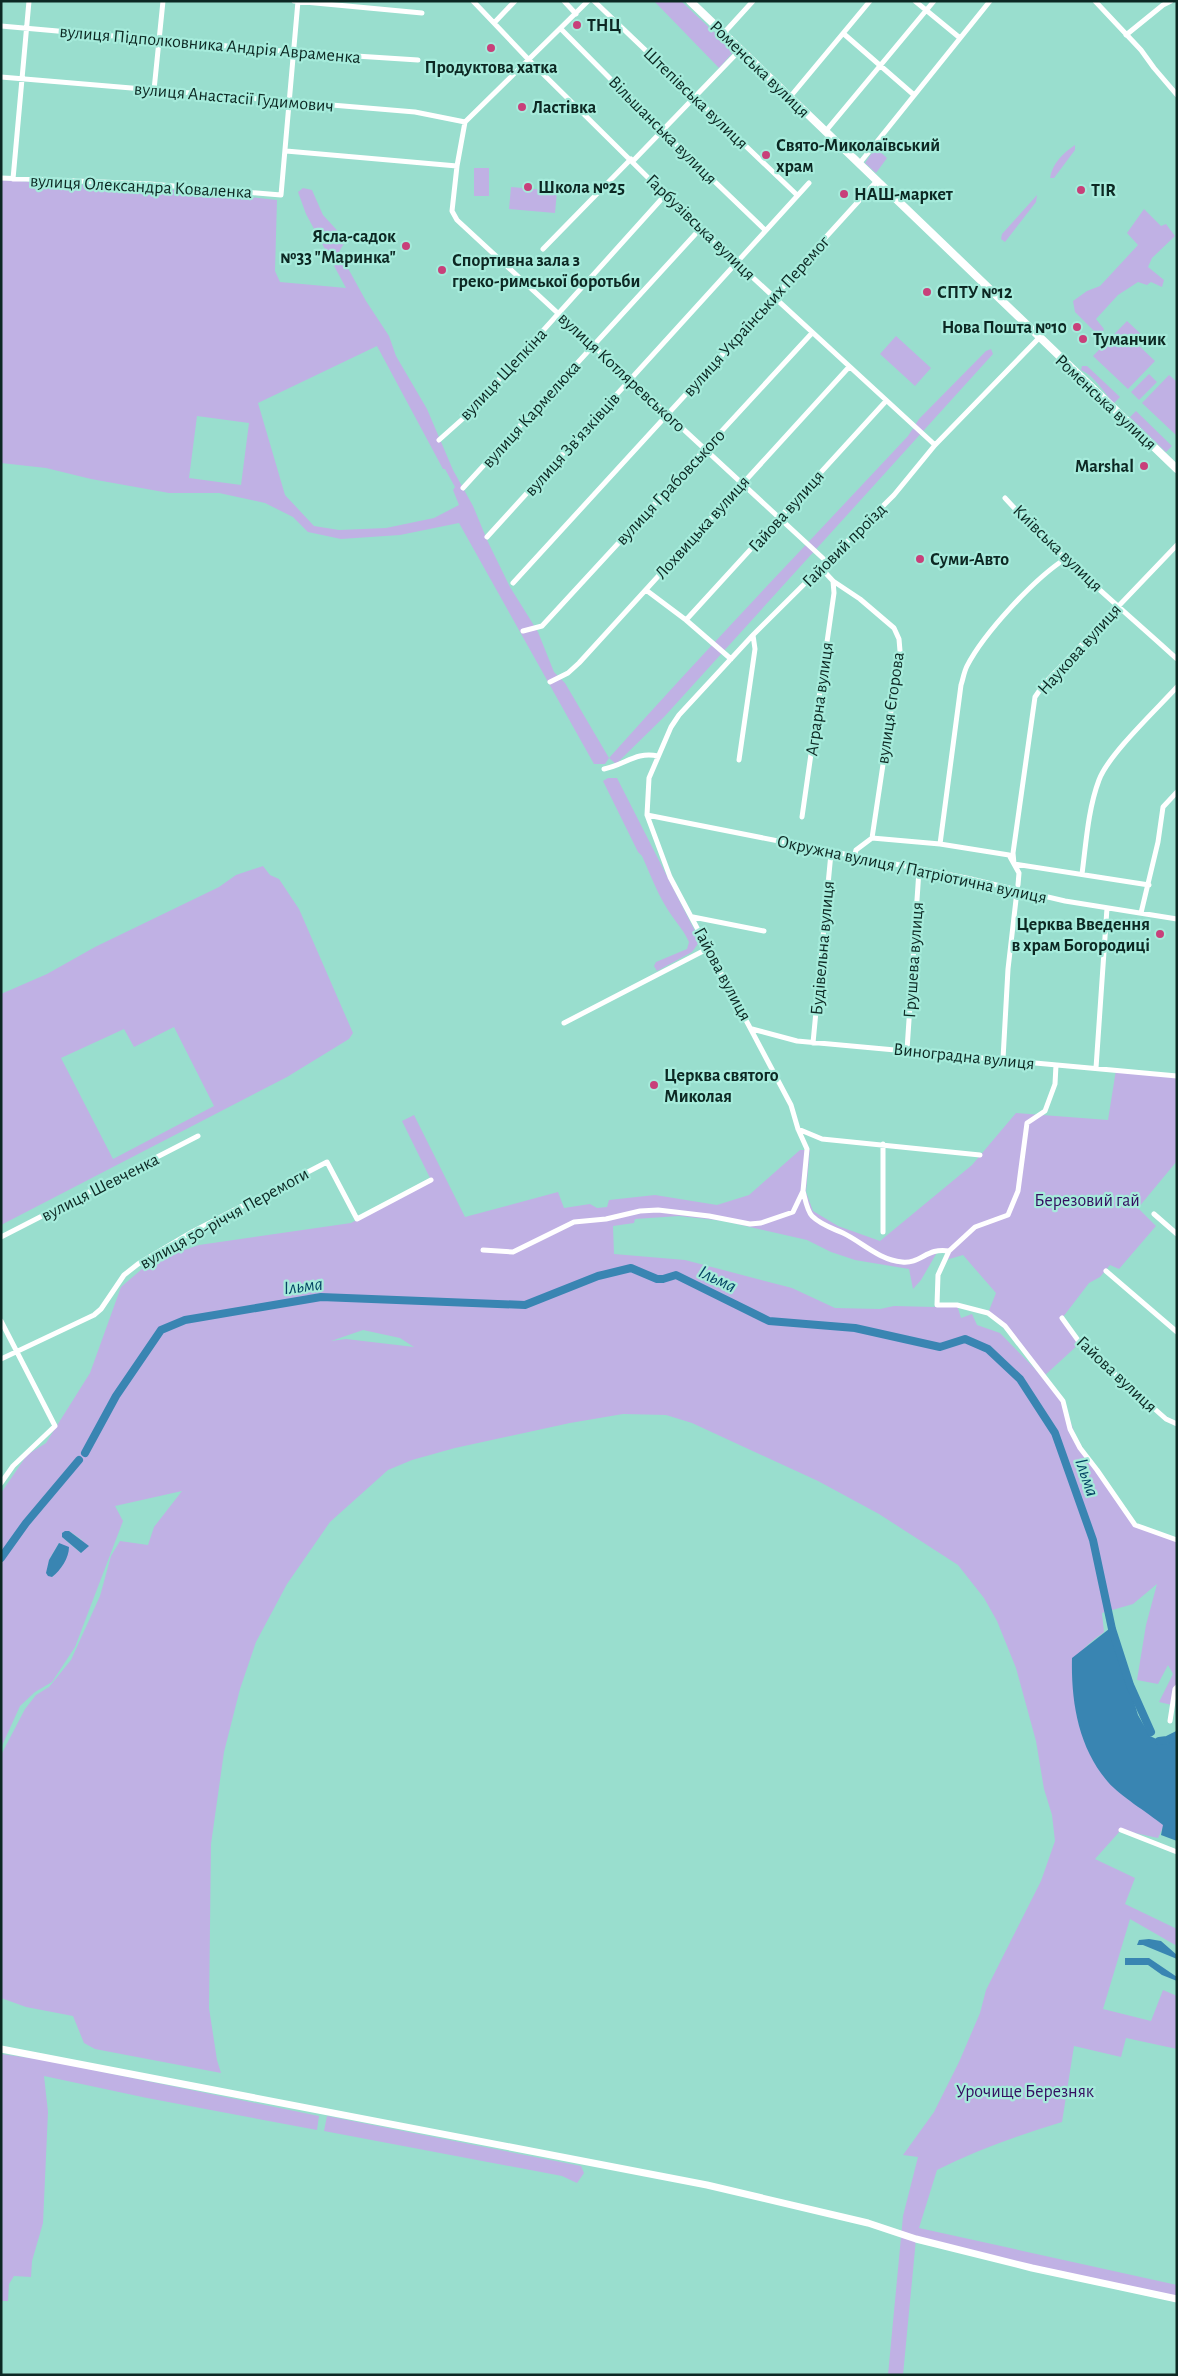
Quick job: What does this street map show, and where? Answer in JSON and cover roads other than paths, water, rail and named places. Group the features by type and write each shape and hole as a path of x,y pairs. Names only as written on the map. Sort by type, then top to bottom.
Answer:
{"main road":[{"name":"Роменська вулиця","path":"690,1 876,182 1177,469"}],"street":[{"path":"13,179 29,1"},
{"path":"154,90 163,1"},
{"path":"294,1 422,13"},
{"path":"298,1 286,151 457,166"},
{"name":"Гарбузівська вулиця","path":"473,1 529,60 700,229 935,445"},
{"path":"494,23 515,1"},
{"path":"564,1 576,14"},
{"path":"465,122 588,1"},
{"name":"Штепівська вулиця","path":"594,1 797,195"},
{"path":"723,34 754,1"},
{"path":"790,97 870,1"},
{"path":"914,1 960,38"},
{"path":"825,132 934,1"},
{"path":"859,164 990,1"},
{"path":"1095,1 1141,50 1177,94"},
{"path":"1126,35 1163,5 1171,1"},
{"name":"вулиця Підполковника Андрія Авраменка","path":"1,26 294,52 418,60"},
{"name":"Вільшанська вулиця","path":"561,29 765,230"},
{"path":"844,34 914,95"},
{"path":"543,249 740,50"},
{"name":"вулиця Анастасії Гудимович","path":"1,77 415,112 465,122"},
{"name":"вулиця Котляревського","path":"465,122 457,166 452,211 457,220 827,562"},
{"name":"вулиця Олександра Коваленка","path":"1,178 150,184 281,195 286,151"},
{"name":"вулиця Українських Перемог","path":"513,583 775,297 876,182"},
{"name":"вулиця Звʼязківців","path":"487,537 809,183"},
{"name":"вулиця Щепкіна","path":"439,440 466,415 666,194"},
{"name":"вулиця Кармелюка","path":"463,488 700,229"},
{"name":"вулиця Грабовського","path":"523,631 542,626 812,333"},
{"name":"Гайовий проїзд","path":"658,756 679,715 753,635 894,495 935,445 1039,338"},
{"name":"Лохвицька вулиця","path":"550,682 568,673 579,663 849,367"},
{"name":"Гайова вулиця","path":"686,620 886,400"},
{"name":"Київська вулиця","path":"1005,498 1064,559 1177,659"},
{"name":"Наукова вулиця","path":"1003,1059 1008,969 1019,873 1014,864 1013,853 1036,697 1044,684 1177,545"},
{"path":"940,844 961,685 966,668 987,636 1044,575 1064,559"},
{"name":"вулиця Єгорова","path":"821,568 832,580 860,599 894,628 899,639 900,651 872,838"},
{"name":"Аграрна вулиця","path":"802,817 834,593 832,580"},
{"path":"646,590 686,620 731,659"},
{"path":"739,760 755,649 753,635"},
{"path":"1082,874 1091,813 1099,780 1108,762 1177,687"},
{"path":"604,769 618,766 646,754 658,756"},
{"name":"Гайова вулиця","path":"658,756 650,778 648,815 670,877 693,917 791,1105 798,1129 808,1149 803,1191"},
{"path":"1141,913 1149,885 1163,807 1177,792"},
{"name":"Окружна вулиця / Патріотична вулиця","path":"648,815 1017,888 1065,901 1177,919"},
{"path":"854,857 856,850 872,838 940,844 1008,855 1014,864 1149,885"},
{"name":"Будівельна вулиця","path":"813,1043 830,852"},
{"name":"Грушева вулиця","path":"907,1050 919,870"},
{"path":"1096,1068 1107,908"},
{"path":"693,917 764,931"},
{"path":"564,1023 709,948"},
{"name":"Виноградна вулиця","path":"752,1029 776,1037 813,1043 907,1050 1177,1076"},
{"path":"1056,1065 1055,1084 1045,1110 1027,1123 1018,1191 1008,1216 975,1227 950,1251 938,1275 937,1305 957,1304 988,1313 1005,1326 1063,1401 1070,1430 1080,1448 1098,1470 1135,1525 1177,1540"},
{"path":"798,1129 822,1139 980,1155"},
{"name":"вулиця Шевченка","path":"1,1237 198,1136"},
{"path":"883,1144 883,1232"},
{"name":"вулиця 50-річчя Перемоги","path":"1,1359 94,1315 101,1309 124,1275 138,1264 192,1232 328,1162 357,1219 431,1180"},
{"path":"803,1191 810,1215 827,1227 843,1233 887,1259 902,1262 912,1261 933,1251 950,1251"},
{"path":"483,1250 513,1252 574,1222 606,1219 640,1211 658,1210 709,1216 750,1224 761,1223 793,1212 803,1191"},
{"path":"1154,1214 1177,1234"},
{"path":"1106,1271 1177,1332"},
{"name":"Гайова вулиця","path":"1062,1318 1080,1343 1166,1419 1177,1424"},
{"path":"1,1321 55,1426 12,1466 1,1483"},
{"path":"1170,1721 1177,1687"},
{"path":"1122,1830 1177,1852"},
{"path":"1,2049 707,2185 868,2224 916,2239 1032,2268 1177,2299"}],"water":[{"path":"69,1531 89,1546 81,1553 62,1537 62,1533"},
{"path":"59,1543 69,1547 68,1555 58,1571 52,1577 48,1576 46,1573 49,1560"},
{"path":"1109,1629 1123,1665 1138,1715 1150,1736 1167,1744 1172,1736 1177,1737 1177,1841 1161,1835 1163,1825 1126,1798 1108,1782 1098,1768 1083,1739 1075,1707 1072,1658"},
{"path":"1139,1940 1161,1941 1177,1955 1177,1959 1143,1945 1137,1945"},
{"path":"1125,1958 1149,1958 1177,1977 1177,1981 1162,1975 1148,1965 1125,1965"}],"waterway":[{"name":"Ільма","path":"85,1453 116,1396 161,1330 185,1320 321,1297 525,1305 598,1276 631,1268 657,1279 676,1275 769,1321 855,1328 940,1347 965,1339 988,1349 1020,1379 1055,1433 1093,1540 1112,1629 1130,1685 1151,1732"},
{"name":"Ільма","path":"1,1558 26,1523 79,1460"},
{"name":"Ільма","path":"1159,1741 1167,1740 1177,1735"}],"place":[{"name":"ТНЦ","path":"577,25"},
{"name":"Продуктова хатка","path":"491,48"},
{"name":"Ластівка","path":"522,107"},
{"name":"Свято-Миколаївський храм","path":"766,155"},
{"name":"Школа №25","path":"528,187"},
{"name":"TIR","path":"1081,190"},
{"name":"НАШ-маркет","path":"844,194"},
{"name":"Ясла-садок №33 \"Маринка\"","path":"406,246"},
{"name":"Спортивна зала з греко-римської боротьби","path":"442,270"},
{"name":"СПТУ №12","path":"927,292"},
{"name":"Нова Пошта №10","path":"1077,327"},
{"name":"Туманчик","path":"1083,339"},
{"name":"Marshal","path":"1144,466"},
{"name":"Суми-Авто","path":"920,559"},
{"name":"Церква Введення в храм Богородиці","path":"1160,934"},
{"name":"Церква святого Миколая","path":"654,1085"}],"park label":[{"name":"Березовий гай","path":"1087,1200"},
{"name":"Урочище Березняк","path":"1025,2091"}]}
